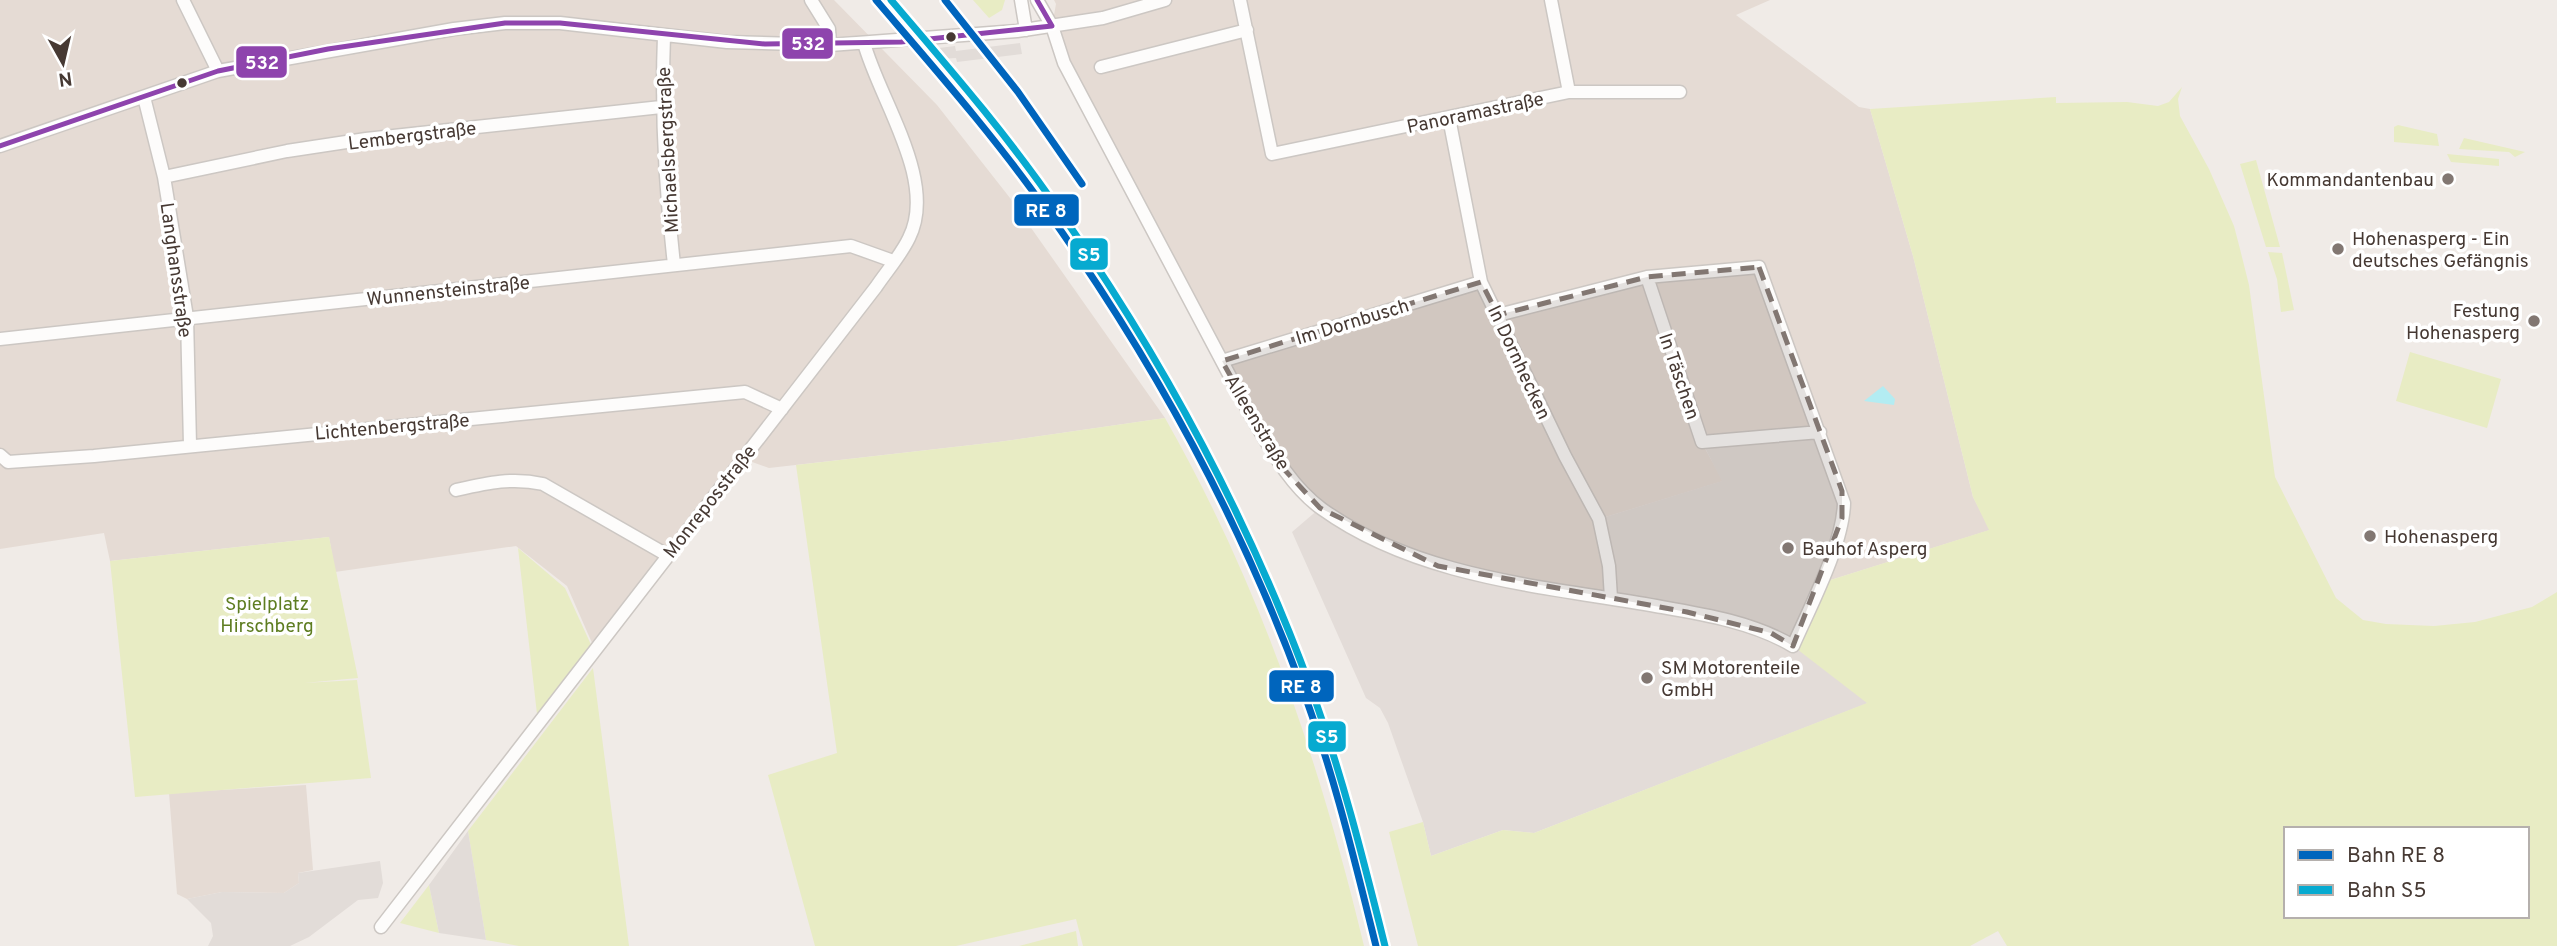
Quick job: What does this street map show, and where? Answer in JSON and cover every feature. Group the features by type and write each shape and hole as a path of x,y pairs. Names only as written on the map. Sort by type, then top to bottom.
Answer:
{"street":[{"path":"183,0 218,71"},
{"path":"811,0 830,29 830,45"},
{"path":"1021,0 1026,30"},
{"name":"Alleenstraße","path":"1037,0 1052,26 1065,63 1222,361 1281,466 1320,508 1388,546 1438,566 1687,612 1772,633 1793,646 1821,583 1844,511 1842,491 1820,432"},
{"path":"0,146 218,71 328,49 505,23 560,23 664,36 765,44 830,45 1012,32 1103,18 1165,0"},
{"path":"1101,67 1247,30 1240,0"},
{"path":"1551,0 1569,92"},
{"name":"Panoramastraße","path":"1247,30 1272,154 1569,92 1680,92"},
{"name":"Michaelsbergstraße","path":"664,36 661,107 664,180 674,264"},
{"name":"Monreposstraße","path":"382,927 782,409 910,237 917,208 915,183 864,43"},
{"name":"Langhansstraße","path":"144,97 164,177 187,317 190,445"},
{"name":"Lembergstraße","path":"164,177 287,151 366,139 661,107"},
{"name":"In Dornhecken","path":"1449,118 1481,282 1564,456 1599,519 1609,566 1611,598"},
{"name":"Wunnensteinstraße","path":"0,339 851,246 893,261"},
{"path":"1498,315 1647,277 1759,267 1820,432"},
{"name":"In Täschen","path":"1647,277 1702,442 1820,432"},
{"name":"Im Dornbusch","path":"1222,361 1481,282"},
{"name":"Lichtenbergstraße","path":"0,455 8,462 745,392 782,409"},
{"path":"456,490 509,480 544,484 667,555"}],"highlighted area":[{"path":"1759,267 1842,491 1842,518 1793,646 1771,633 1687,612 1438,566 1320,508 1281,466 1222,361 1481,282 1498,315 1647,277"}],"shaded area":[{"path":"0,0 834,0 937,105 1010,198 1165,418 998,442 769,468 741,458 596,652 567,586 516,546 335,572 329,537 110,561 104,533 0,549"},
{"path":"1054,0 1770,0 1736,15 1859,107 1870,109 1913,256 1973,497 1990,530 1821,583 1702,443 1723,481 1599,519 1611,598 1438,566 1320,508 1251,416 1052,26 1056,4"},
{"path":"1020,43 1022,54 957,62 956,58 940,59 939,48 955,46 956,51"},
{"path":"1820,432 1844,503 1821,583 1868,703 1534,833 1503,830 1431,856 1423,822 1388,723 1380,708 1366,698 1292,532 1320,508 1438,566 1611,598 1599,519 1722,481 1702,442"},
{"path":"306,785 313,870 298,873 299,883 284,893 222,892 187,899 177,894 169,793"},
{"path":"468,831 486,940 439,933 429,885"},
{"path":"380,861 383,883 378,898 358,900 309,937 290,946 208,946 213,936 211,923 187,899 222,892 284,893 299,883 298,873"}],"green space":[{"path":"973,0 1005,0 1002,10 989,18"},
{"path":"2182,87 2178,99 2180,116 2209,169 2234,226 2249,285 2275,477 2336,598 2363,620 2434,626 2475,622 2532,607 2557,592 2557,946 2007,946 1998,931 1970,946 1418,946 1389,832 1423,822 1431,856 1503,830 1534,833 1867,703 1793,646 1821,583 1989,530 1973,497 1913,256 1870,109 2056,97 2056,103 2127,102 2158,106 2169,102"},
{"path":"2398,125 2437,134 2439,146 2394,142 2394,127"},
{"path":"2464,138 2525,152 2515,157 2509,152 2459,149"},
{"path":"2447,154 2499,159 2499,166 2451,162"},
{"path":"2256,160 2280,247 2266,247 2240,164"},
{"path":"2268,252 2282,253 2294,310 2281,312 2277,279"},
{"path":"2410,352 2501,379 2487,428 2396,401"},
{"path":"1165,418 1230,544 1283,675 1328,809 1364,946 1083,946 1076,919 956,946 815,946 768,775 837,753 796,465 998,442"},
{"name":"Spielplatz Hirschberg","path":"329,537 358,678 304,683 357,680 371,778 135,797 110,561"},
{"path":"518,548 565,588 593,649 537,714"},
{"path":"593,668 629,946 519,946 486,940 468,831"},
{"path":"429,885 439,933 400,923"},
{"path":"1076,931 1078,946 1019,946"}],"water":[{"path":"1883,386 1895,399 1894,405 1864,401"}],"transit line":[{"path":"876,0 986,130 1047,211 1122,323 1190,440 1250,561 1277,622 1313,717 1351,847 1376,946"},
{"path":"945,0 1018,92 1082,184"},
{"name":"532","path":"0,146 218,71 328,49 505,23 560,23 765,44 901,42 1052,26 1037,0"}],"rail line":[{"name":"S5","path":"891,0 1041,184 1133,324 1200,441 1259,562 1310,686 1342,782 1385,946"}],"place":[{"name":"Kommandantenbau","path":"2448,179"},
{"name":"Hohenasperg - Ein deutsches Gefängnis","path":"2338,249"},
{"name":"Festung Hohenasperg","path":"2534,321"},
{"name":"Hohenasperg","path":"2370,536"},
{"name":"Bauhof Asperg","path":"1788,548"},
{"name":"SM Motorenteile GmbH","path":"1647,678"}]}
